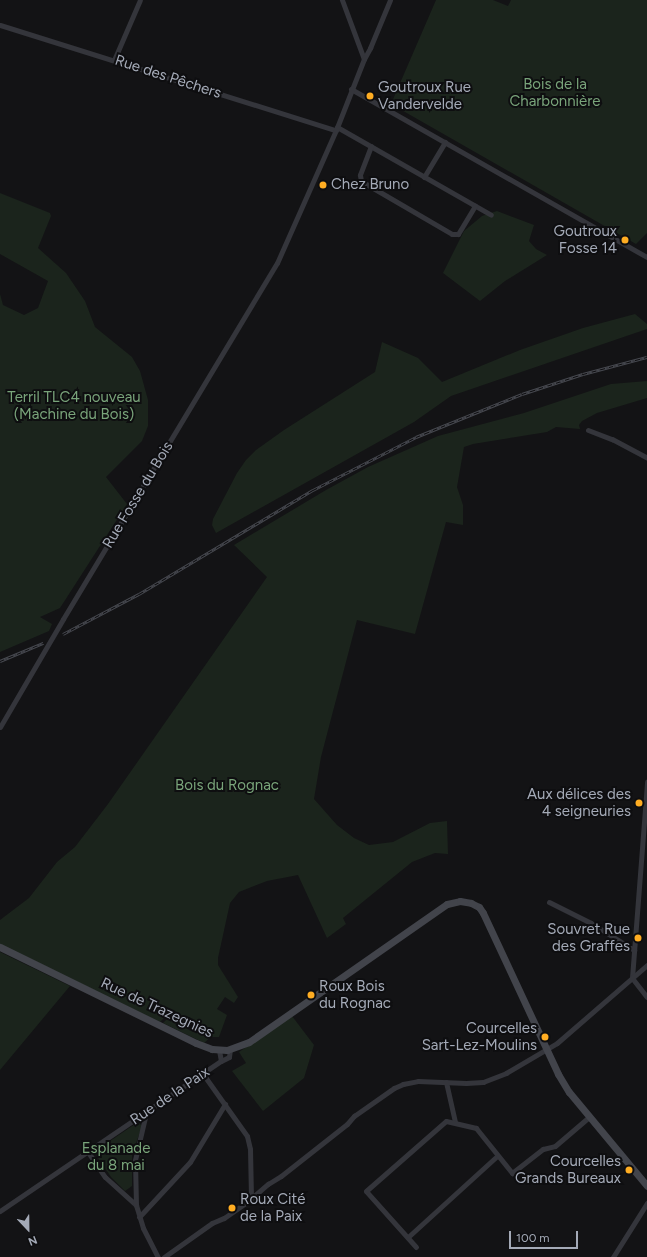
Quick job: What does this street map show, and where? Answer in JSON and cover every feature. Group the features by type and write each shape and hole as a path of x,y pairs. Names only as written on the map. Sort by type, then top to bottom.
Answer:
{"main road":[{"name":"Rue de Trazegnies","path":"0,947 196,1043 219,1050 230,1049 249,1042 449,903 459,901 473,904 484,914 547,1049"},
{"path":"547,1049 569,1092 647,1186"}],"street":[{"path":"114,60 140,0"},
{"path":"342,0 364,59"},
{"name":"Rue Fosse du Bois","path":"0,727 63,619 277,263 390,0"},
{"name":"Rue des Pêchers","path":"0,25 336,128 371,146 491,215"},
{"path":"351,89 647,257"},
{"path":"424,177 445,142"},
{"path":"371,146 360,174 361,181 452,234 458,234 475,206"},
{"path":"588,430 612,439 647,458"},
{"path":"647,782 632,978 647,997"},
{"path":"549,902 591,924 634,950"},
{"path":"164,1257 251,1198 347,1124 354,1116 394,1088 403,1084 418,1081 472,1083 494,1079 557,1043 647,965"},
{"name":"Rue de la Paix","path":"0,1211 229,1057 230,1049"},
{"name":"Rue de la Paix","path":"219,1050 221,1061"},
{"path":"203,1074 247,1136 250,1149 251,1198"},
{"path":"446,1082 455,1122"},
{"path":"139,1217 190,1162 225,1104"},
{"path":"146,1113 135,1160 136,1205 143,1228 158,1257"},
{"path":"416,1246 366,1191 446,1121 476,1128 512,1173 543,1149 555,1146 589,1117"},
{"path":"88,1152 105,1177 136,1205"},
{"path":"408,1237 497,1156"},
{"path":"613,1257 647,1203"}],"green space":[{"name":"Bois de la Charbonnière","path":"436,0 493,0 508,6 511,0 647,0 647,233 636,244 391,104"},
{"name":"Terril TLC4 nouveau (Machine du Bois)","path":"0,193 50,213 51,216 38,248 66,273 85,301 95,327 132,357 140,371 148,400 148,426 142,441 106,477 127,504 60,608 40,617 52,624 49,631 0,652 0,294 3,305 24,315 38,308 48,281 0,254"},
{"path":"497,211 534,225 529,241 536,249 547,255 505,281 480,301 443,273 464,231 482,216"},
{"path":"635,314 647,324 647,329 451,396 414,422 216,533 212,525 213,519 237,473 246,460 256,450 284,430 375,372 382,342 418,358 442,382 520,350 583,328"},
{"name":"Bois du Rognac","path":"647,381 647,398 597,413 582,421 579,425 580,429 556,427 547,432 473,444 464,447 457,487 463,505 463,525 446,522 415,634 357,620 321,757 314,799 337,825 354,838 369,845 393,842 430,823 447,821 448,854 435,853 412,862 343,918 346,924 327,938 298,875 267,881 239,892 230,903 218,958 218,965 238,997 234,1003 225,997 217,1009 227,1015 219,1037 211,1037 204,1043 163,1023 173,1013 170,1012 160,1022 0,944 0,920 29,898 57,862 75,847 108,804 267,577 234,545 326,490 368,467 438,436 524,413 611,384"},
{"path":"0,952 70,986 0,1070"},
{"path":"292,1016 314,1045 304,1078 263,1111 232,1071 246,1063 239,1052"},
{"name":"Esplanade du 8 mai","path":"138,1122 142,1126 132,1155 132,1186 125,1191 111,1177 94,1152"}],"railway":[{"path":"63,634 139,594 313,490 416,437 522,394 583,374 647,357"},
{"path":"0,661 43,643"}],"place":[{"name":"Goutroux Rue Vandervelde","path":"370,96"},
{"name":"Chez Bruno","path":"323,185"},
{"name":"Goutroux Fosse 14","path":"625,240"},
{"name":"Aux délices des 4 seigneuries","path":"639,803"},
{"name":"Souvret Rue des Graffes","path":"638,938"},
{"name":"Roux Bois du Rognac","path":"311,995"},
{"name":"Courcelles Sart-Lez-Moulins","path":"545,1037"},
{"name":"Courcelles Grands Bureaux","path":"629,1170"},
{"name":"Roux Cité de la Paix","path":"232,1208"}]}
